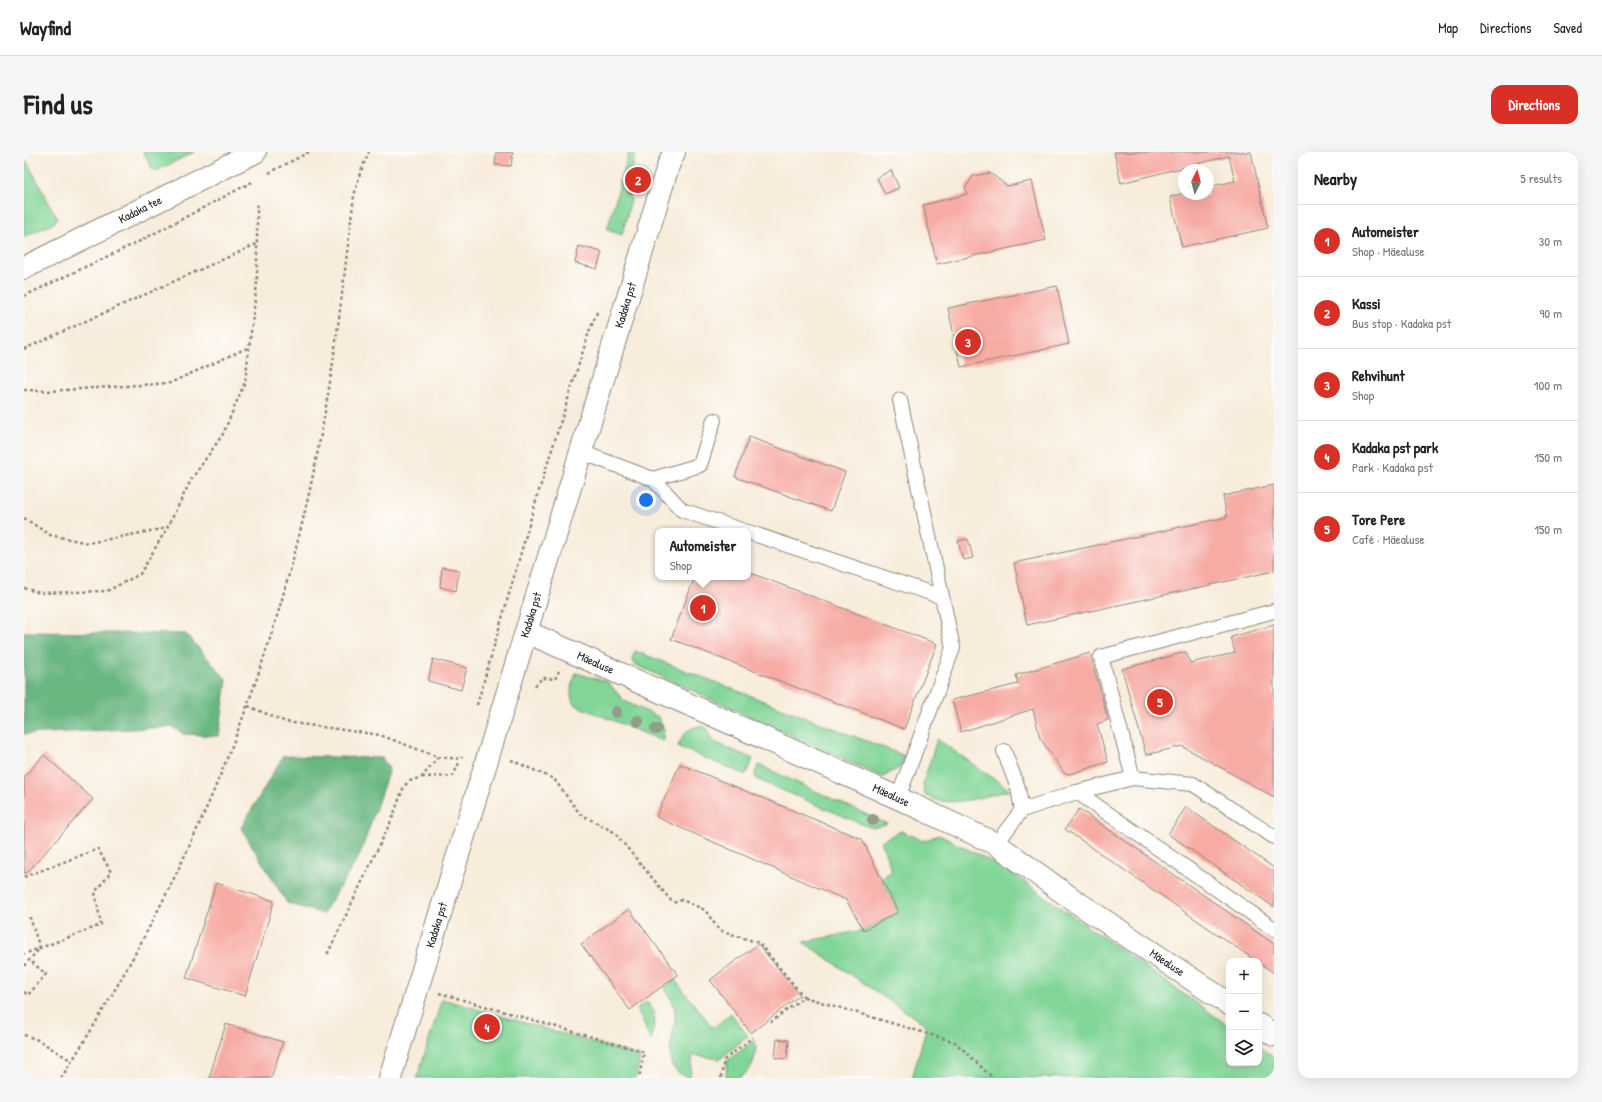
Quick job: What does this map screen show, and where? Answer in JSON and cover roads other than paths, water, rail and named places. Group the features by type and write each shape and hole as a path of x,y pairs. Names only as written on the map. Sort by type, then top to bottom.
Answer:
{"street":[{"name":"Kadaka tee","path":"24,268 255,152"},
{"name":"Kadaka pst","path":"390,1078 527,632 619,324 668,166 674,152"},
{"name":"Mäealuse","path":"527,632 898,798 996,844 1075,900 1226,1002"},
{"path":"1262,1027 1274,1035"}],"lane":[{"path":"898,798 953,648 900,400"},
{"path":"652,479 700,465 714,420"},
{"path":"581,452 652,479 682,510 735,528"},
{"path":"751,533 942,597"},
{"path":"1133,778 1101,657 1274,611"},
{"path":"1004,751 1018,788 1022,810"},
{"path":"996,844 1022,810 1077,792 1133,778 1193,784 1274,837"},
{"path":"1077,792 1274,929"}],"place":[{"name":"Kassi","path":"638,180"},
{"name":"Rehvihunt","path":"968,342"},
{"name":"Automeister","path":"703,608"},
{"name":"Tore Pere","path":"1160,702"},
{"name":"Kadaka pst park","path":"487,1027"}]}
